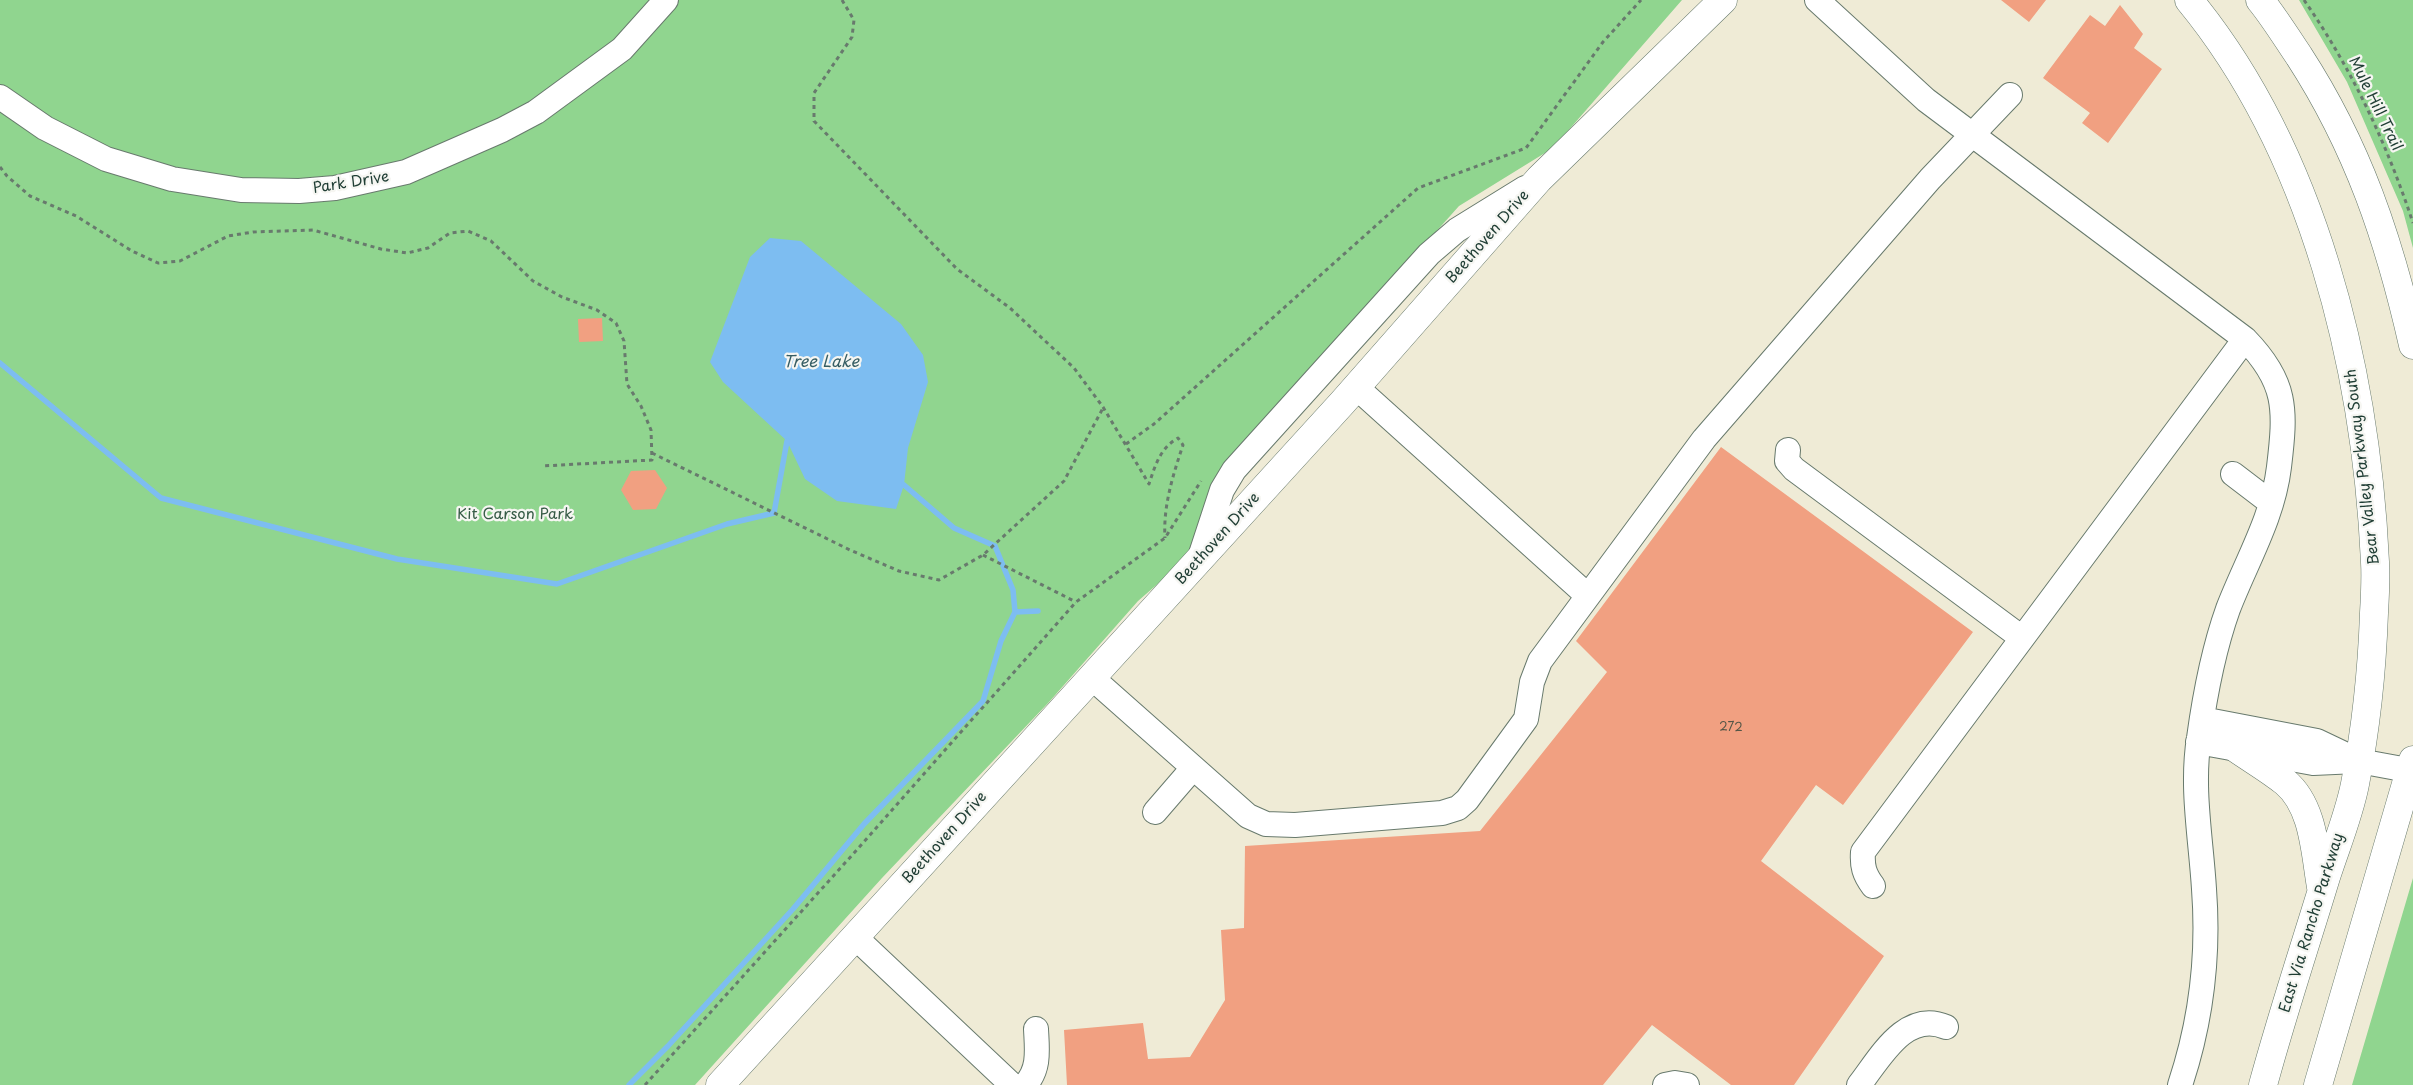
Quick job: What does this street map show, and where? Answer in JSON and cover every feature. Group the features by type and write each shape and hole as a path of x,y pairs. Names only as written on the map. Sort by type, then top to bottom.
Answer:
{"main road":[{"name":"Beethoven Drive","path":"720,1085 1356,387 1539,179 1723,0"},
{"name":"Bear Valley Parkway South","path":"2188,0 2202,16 2249,88 2278,145 2310,220 2335,291 2356,383 2376,563 2373,638 2367,712 2359,761"},
{"path":"2260,0 2270,12 2313,79 2352,149 2375,208 2395,270 2413,345"},
{"path":"2237,749 2286,782 2297,795 2311,830 2322,891"},
{"name":"East Via Rancho Parkway","path":"2263,1085 2354,787 2359,761"},
{"path":"2318,1085 2412,770"}],"street":[{"name":"Park Drive","path":"0,97 45,128 98,155 132,169 172,180 241,190 299,191 335,188 388,178 406,172 502,130 536,112 622,49 666,0"},
{"path":"1817,0 1920,94 2245,338 2260,354 2274,375 2283,409 2278,475 2271,503 2225,618 2209,677 2200,730 2197,794 2206,926 2205,965 2196,1026 2180,1085"},
{"path":"1091,677 1248,816 1271,825 1433,814 1458,808 1467,800 1526,719 1532,682 1540,661 1704,439 1972,133 2010,95"},
{"path":"1200,559 1222,490 1234,470 1429,254 1457,230 1539,179"},
{"path":"1874,886 1866,876 1862,865 1863,852 2245,338"},
{"path":"1356,387 1588,596"},
{"path":"1788,450 1787,461 1794,469 2022,638"},
{"path":"2233,474 2271,503"},
{"path":"2200,730 2317,741 2359,761"},
{"path":"2200,730 2237,749 2313,763 2359,761 2412,770"},
{"path":"1155,812 1193,768"},
{"path":"855,937 1012,1085"},
{"path":"1859,1085 1895,1037 1918,1026 1934,1024 1946,1027"},
{"path":"1025,1085 1032,1077 1037,1064 1036,1029"},
{"path":"1665,1085 1675,1083 1687,1085"}],"path":[{"path":"645,1085 1076,603 1165,538 1164,522 1172,476 1183,445 1178,438 1171,442 1156,460 1149,484 1103,407 1074,368 1010,308 957,269 814,121 814,94 852,37 854,20 842,0"},
{"path":"1126,444 1154,424 1418,188 1526,148 1603,42 1641,0"},
{"name":"Mule Hill Trail","path":"2304,0 2346,67 2376,126 2399,180 2413,223"},
{"path":"0,167 6,176 30,196 76,216 132,251 158,263 180,261 228,236 253,232 313,230 381,249 408,253 428,248 450,233 468,231 491,240 533,281 562,297 597,310 616,323 624,341 628,384 641,406 651,430 652,460 542,466"},
{"path":"652,453 899,572 939,580 984,555 1064,481 1103,407"},
{"path":"984,555 1076,603"}],"green space":[{"name":"Kit Carson Park","path":"0,0 1682,0 1553,148 1459,206 1231,461 1192,554 1138,601 1049,702 882,878 695,1085 0,1085"},
{"path":"2299,0 2413,0 2413,248 2403,211 2347,82"},
{"path":"2413,878 2413,1085 2352,1085"}],"water":[{"name":"Tree Lake","path":"770,238 801,241 901,324 923,355 928,382 908,448 904,485 896,509 837,501 805,479 787,441 723,382 710,362 750,257"}],"building":[{"path":"2001,0 2046,0 2029,22"},
{"path":"2120,5 2143,34 2134,48 2162,69 2108,143 2082,123 2090,113 2043,78 2090,15 2105,26"},
{"path":"602,318 603,341 579,342 578,319"},
{"path":"1721,447 1973,632 1843,805 1816,785 1761,861 1884,956 1794,1085 1731,1085 1652,1025 1603,1085 1067,1085 1064,1030 1143,1023 1148,1059 1190,1057 1225,1000 1221,930 1244,928 1245,846 1480,831 1607,672 1576,641"},
{"path":"655,470 667,488 656,509 633,510 621,490 631,471"}],"waterway":[{"path":"0,363 161,498 397,559 557,584 727,524 774,513 787,441"},
{"path":"629,1085 668,1046 793,909 864,824 983,701 1001,641 1015,612 1013,590 995,546 954,528 904,485"},
{"path":"1015,612 1038,611"}]}
